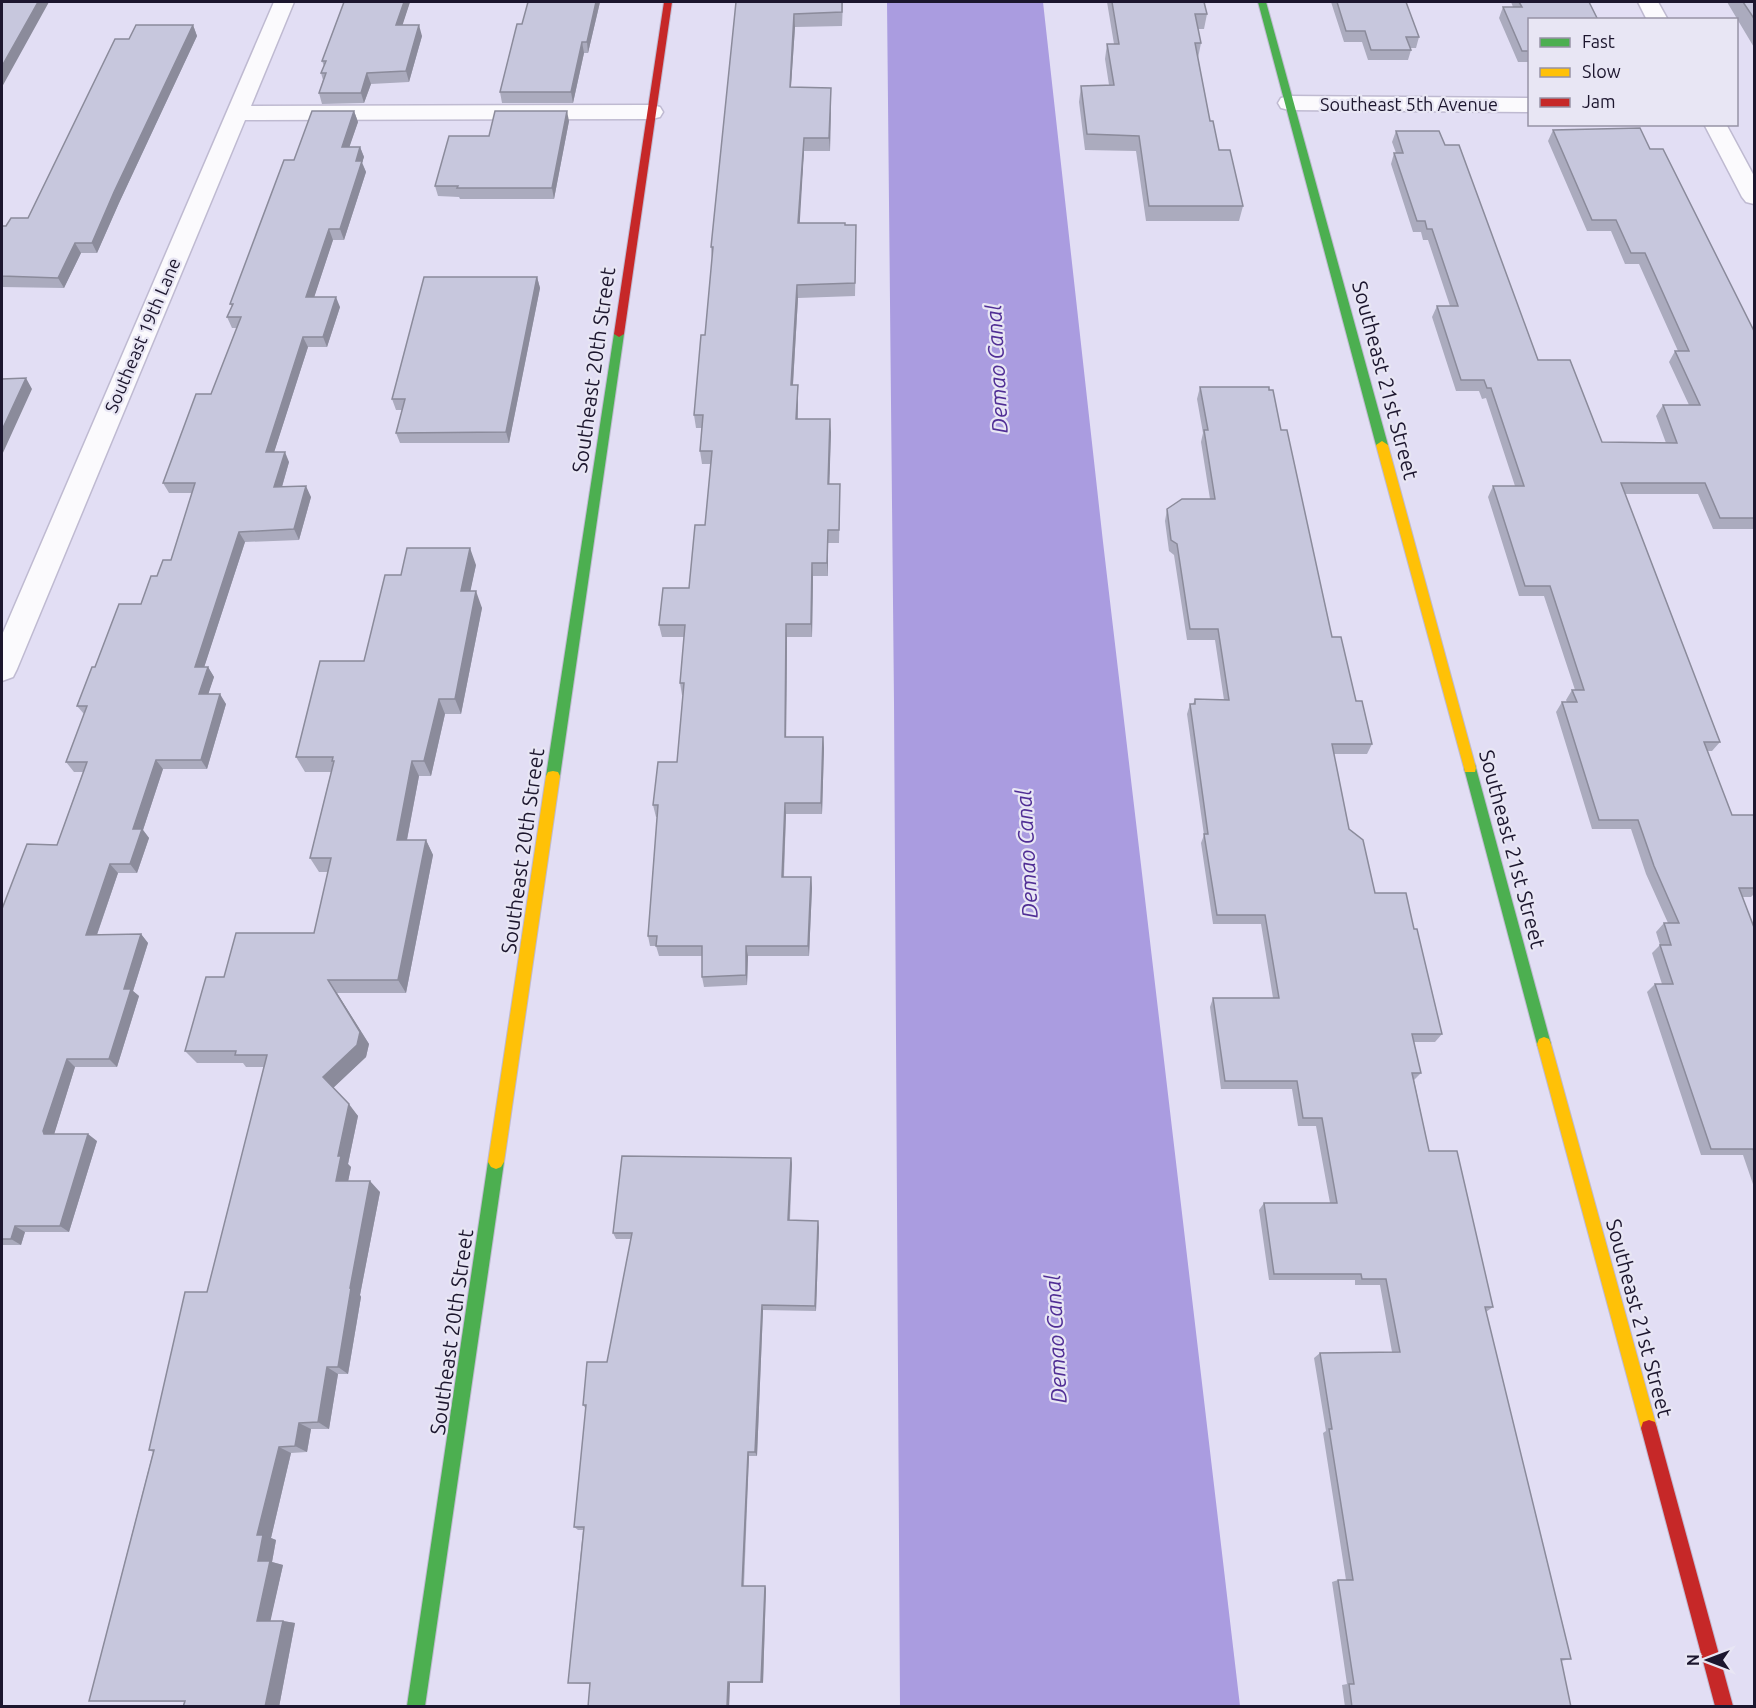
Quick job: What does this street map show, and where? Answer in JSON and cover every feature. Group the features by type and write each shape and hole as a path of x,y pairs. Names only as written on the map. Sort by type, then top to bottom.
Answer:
{"street":[{"name":"Southeast 19th Lane","path":"2,669 284,2"},
{"name":"Southeast 20th Street","path":"416,1707 668,2"},
{"name":"Southeast 21st Street","path":"1262,2 1724,1707"},
{"path":"1648,2 1657,18"},
{"name":"Southeast 5th Avenue","path":"1289,103 1528,105"},
{"path":"236,113 652,112"},
{"path":"1716,126 1755,197"}],"water":[{"name":"Demao Canal","path":"887,2 1043,2 1103,542 1240,1706 900,1706"}],"building":[{"path":"2,2 38,2 2,66"},
{"path":"344,2 404,2 396,25 419,25 406,71 367,73 361,93 319,93 326,73 321,73 326,61 322,61"},
{"path":"528,2 596,2 587,42 582,42 571,92 500,92 517,24 522,24"},
{"path":"736,2 842,2 842,12 794,14 790,87 831,88 829,138 804,138 798,223 856,225 855,283 797,285 791,385 798,385 796,419 830,419 828,484 840,484 839,530 828,530 827,563 812,563 811,624 786,624 785,737 823,737 821,803 785,803 782,877 811,877 808,946 746,946 746,975 702,977 702,946 656,946 657,936 648,936 658,805 653,805 658,762 677,762 684,683 680,683 685,625 659,625 663,588 689,588 695,525 705,525 712,451 700,451 703,415 694,415 701,335 705,335 713,247 711,247"},
{"path":"1112,2 1204,2 1207,14 1195,14 1201,43 1195,43 1210,121 1213,121 1219,150 1230,150 1243,206 1149,206 1139,136 1087,134 1081,86 1114,85 1107,44 1119,44"},
{"path":"1337,2 1406,2 1419,37 1406,37 1411,50 1371,50 1365,31 1346,31"},
{"path":"1519,2 1589,2 1597,18 1528,18 1528,51 1522,51 1503,7 1522,7"},
{"path":"1743,2 1755,2 1755,20"},
{"path":"136,25 193,25 92,243 75,243 58,278 2,276 2,226 6,226 11,218 28,218 115,39 129,39"},
{"path":"312,111 354,111 342,147 360,147 356,161 362,161 340,229 329,229 306,297 336,297 323,337 303,337 266,452 285,452 274,487 306,486 294,529 239,532 195,667 208,667 199,694 220,694 201,760 156,760 133,829 142,829 130,864 110,864 86,935 141,934 124,989 131,989 109,1059 67,1059 43,1131 44,1134 88,1134 60,1226 15,1226 11,1239 2,1239 2,909 27,844 57,845 87,762 66,762 87,706 77,706 119,604 141,604 151,576 157,576 163,560 171,560 195,483 163,483 196,394 211,394 241,317 227,317 233,304 230,304 284,160 294,160"},
{"path":"495,111 567,111 552,188 435,186 449,136 489,136"},
{"path":"1640,128 1650,149 1663,149 1755,333 1755,518 1720,518 1705,483 1621,483 1720,742 1704,742 1732,815 1755,815 1755,888 1739,888 1755,930 1755,1154 1753,1149 1711,1149 1655,984 1673,984 1660,945 1671,945 1664,923 1679,923 1654,866 1638,820 1599,820 1562,702 1577,702 1572,690 1584,690 1550,586 1525,586 1493,486 1524,486 1491,388 1487,388 1484,380 1461,380 1437,306 1458,306 1432,229 1427,229 1425,221 1417,221 1394,153 1403,153 1396,131 1439,131 1445,145 1459,145 1538,360 1570,360 1602,442 1677,443 1663,405 1700,405 1675,351 1689,351 1645,253 1631,253 1616,220 1592,220 1553,130"},
{"path":"424,277 537,277 506,432 396,433 405,399 392,399"},
{"path":"26,378 2,430 2,379"},
{"path":"1200,387 1269,387 1269,390 1273,390 1281,430 1287,430 1332,637 1341,637 1356,701 1362,701 1372,744 1332,744 1349,829 1363,840 1375,893 1406,893 1414,929 1417,929 1442,1034 1412,1034 1421,1073 1412,1073 1429,1151 1457,1151 1493,1307 1485,1307 1571,1659 1561,1659 1571,1707 1352,1707 1349,1684 1354,1684 1338,1580 1353,1580 1329,1429 1332,1429 1320,1353 1400,1352 1386,1279 1362,1279 1361,1274 1274,1274 1264,1203 1337,1203 1322,1118 1303,1118 1297,1081 1225,1081 1213,998 1279,998 1265,915 1217,915 1204,834 1208,834 1190,704 1195,704 1195,699 1229,700 1218,629 1190,629 1177,544 1171,540 1167,509 1182,499 1215,499 1204,430 1208,430"},
{"path":"407,548 470,548 461,591 476,591 455,699 439,699 424,761 412,761 397,840 426,840 398,980 328,980 360,1032 357,1045 323,1077 349,1104 338,1156 341,1156 336,1181 370,1181 338,1367 327,1367 318,1422 299,1423 295,1446 279,1447 257,1535 263,1535 258,1561 270,1561 257,1621 283,1621 265,1707 183,1707 185,1701 89,1701 154,1450 149,1450 185,1292 207,1292 267,1055 235,1055 236,1051 185,1051 206,977 224,977 236,933 314,933 331,858 310,858 334,761 332,761 333,757 296,757 320,661 364,661 385,575 401,575"},
{"path":"622,1156 791,1158 788,1220 818,1221 815,1306 762,1305 755,1452 748,1452 742,1586 765,1586 761,1682 728,1682 727,1707 588,1707 590,1683 568,1683 584,1527 574,1527 586,1405 583,1405 587,1362 607,1362 632,1233 613,1233"}],"traffic: fast":[{"path":"1262,2 1382,445"},
{"path":"553,776 619,334"},
{"path":"1470,768 1544,1044"},
{"path":"416,1706 496,1162"}],"traffic: slow":[{"path":"1382,445 1470,768"},
{"path":"496,1162 553,776"},
{"path":"1544,1044 1649,1428"}],"traffic: jam":[{"path":"619,334 668,2"},
{"path":"1649,1428 1724,1706"}]}
